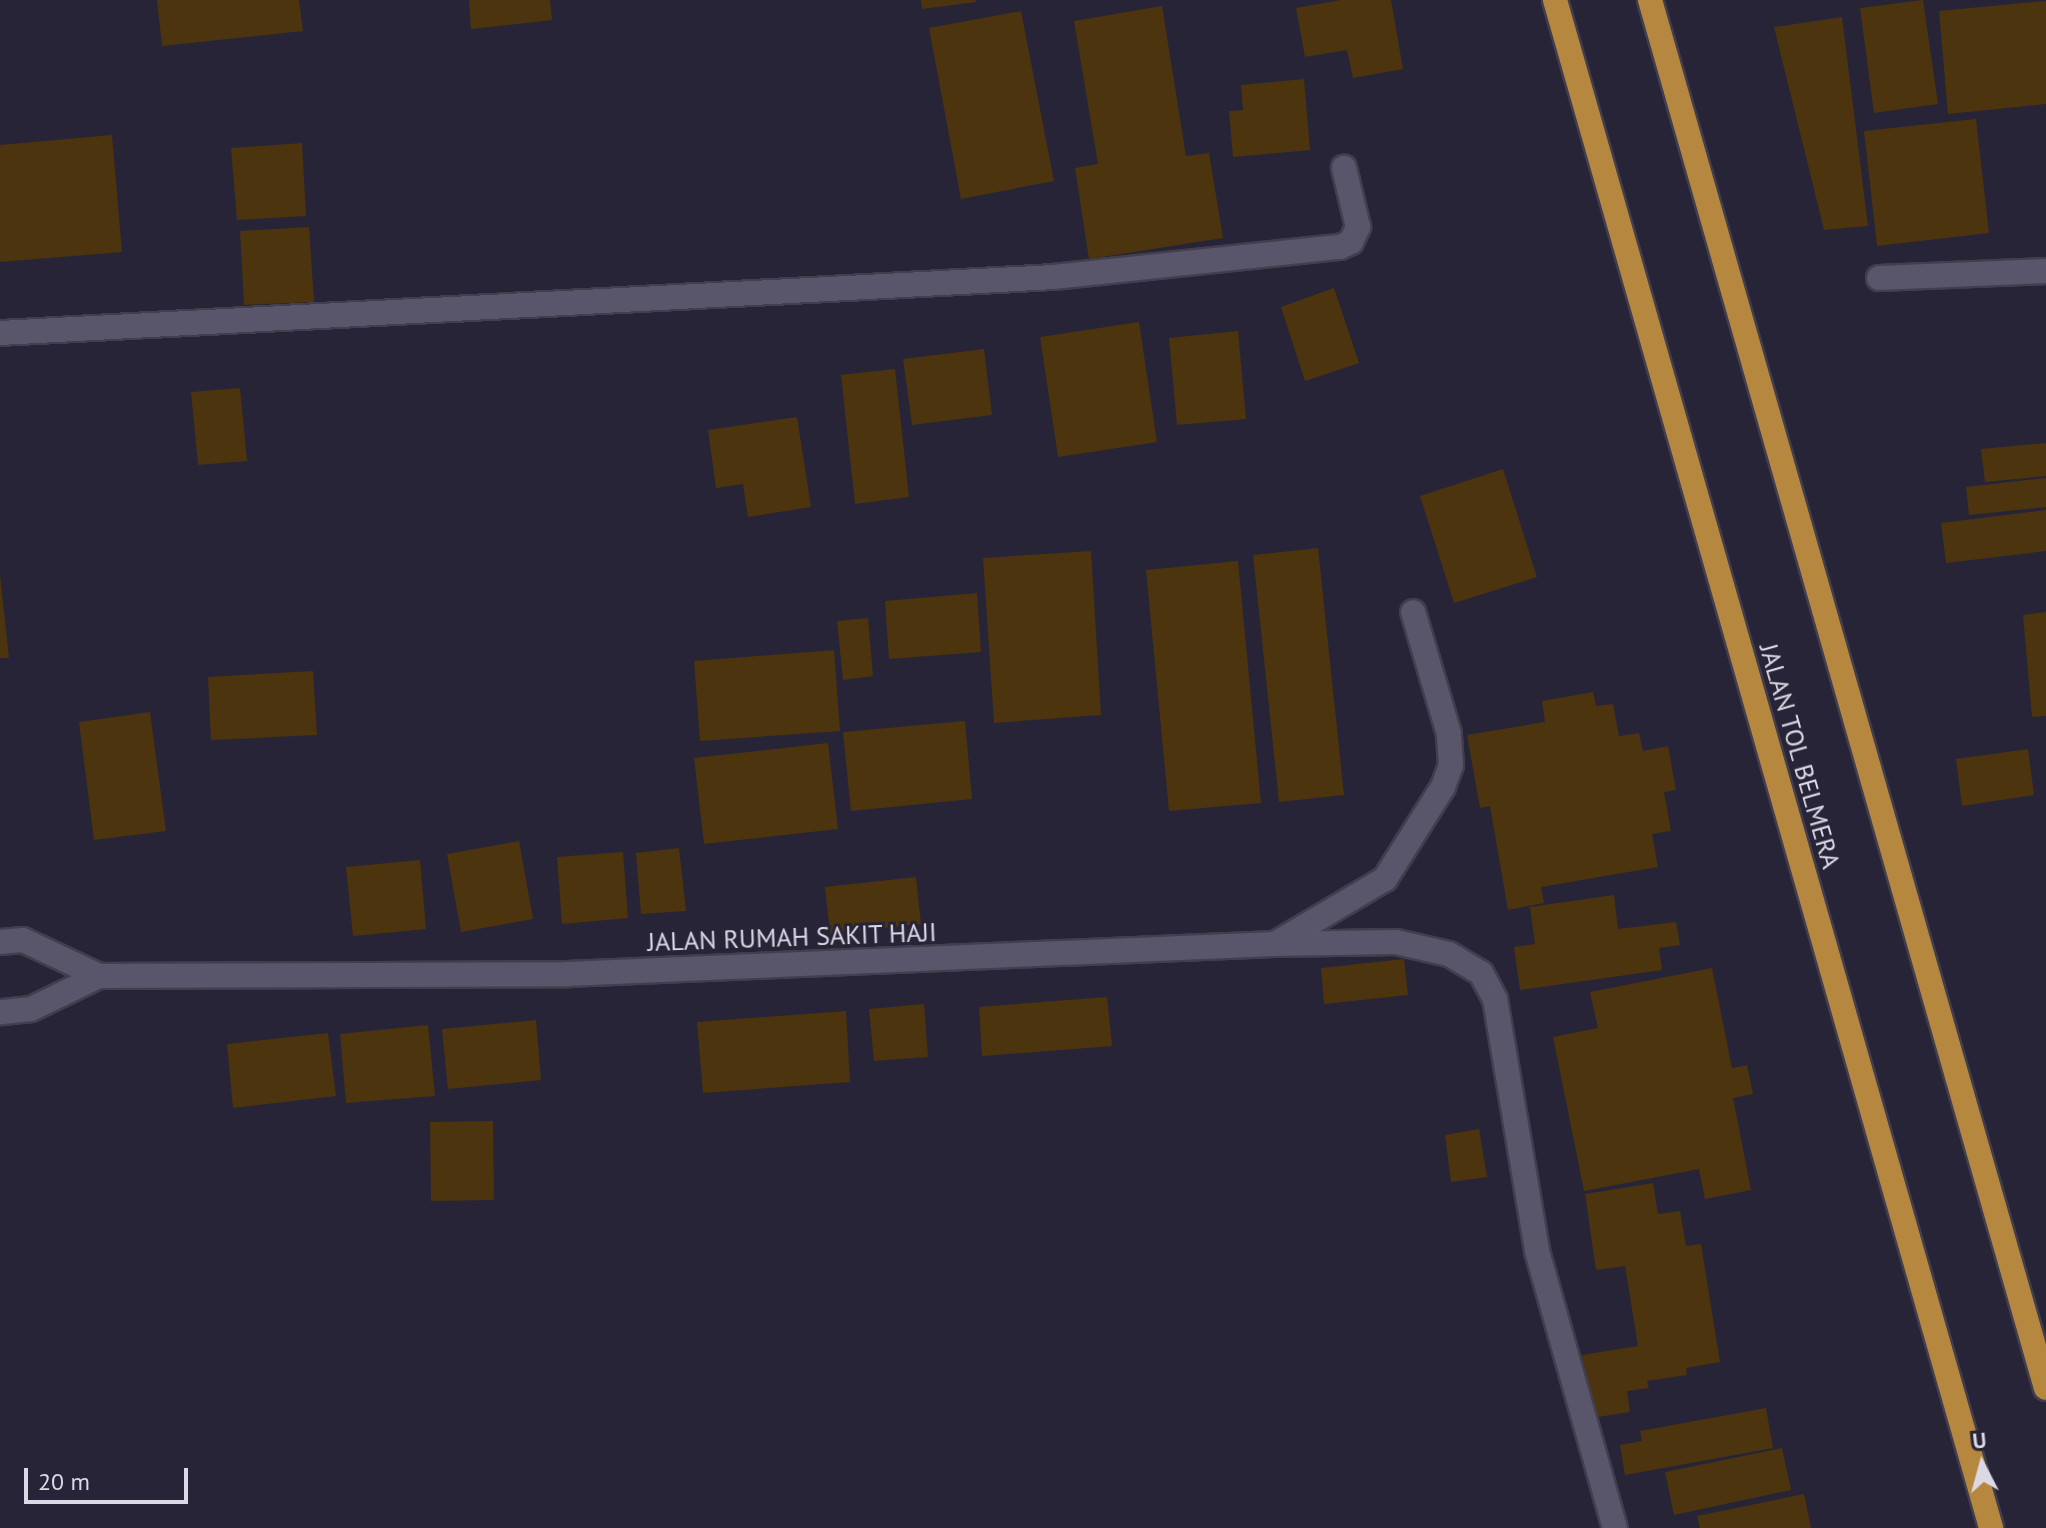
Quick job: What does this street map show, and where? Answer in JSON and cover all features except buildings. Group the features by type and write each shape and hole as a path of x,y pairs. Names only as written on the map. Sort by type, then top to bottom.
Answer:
{"highway":[{"name":"JALAN TOL BELMERA","path":"1555,0 1991,1528"},
{"path":"1650,0 2046,1388"}],"street":[{"path":"0,333 1053,277 1340,247 1351,242 1358,227 1344,168"},
{"path":"1879,278 2046,271"},
{"path":"1274,944 1385,879 1443,787 1451,765 1449,734 1413,612"},
{"name":"JALAN RUMAH SAKIT HAJI","path":"0,942 23,940 99,976 567,974 1274,944 1396,942 1449,954 1481,973 1495,999 1537,1251 1615,1528"},
{"name":"JALAN RUMAH SAKIT HAJI","path":"0,1012 31,1009 99,976"}]}
